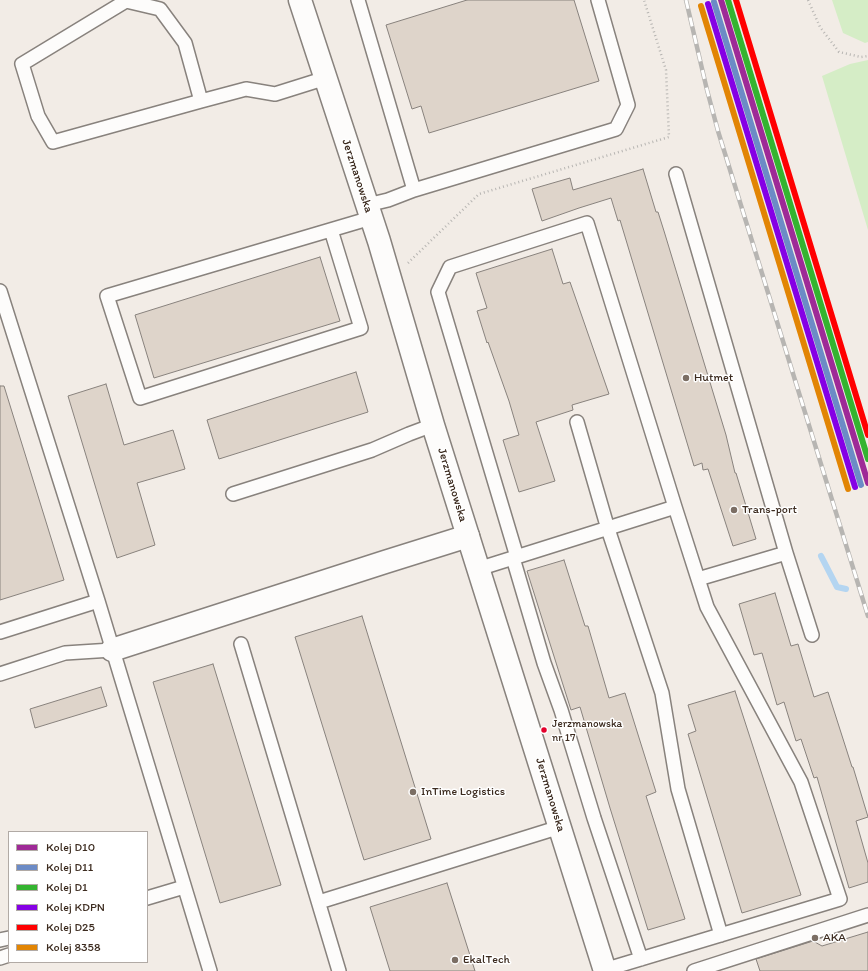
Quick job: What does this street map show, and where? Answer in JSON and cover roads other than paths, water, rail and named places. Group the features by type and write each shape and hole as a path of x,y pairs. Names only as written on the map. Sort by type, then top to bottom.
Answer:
{"street":[{"name":"Jerzmanowska","path":"300,0 369,211 433,425 560,827 572,870 605,970"},
{"path":"112,650 370,566 468,536"}],"lane":[{"path":"358,0 414,190"},
{"path":"331,230 361,328 140,398 107,296 331,230 388,200 414,190 616,129 628,105 598,0"},
{"path":"201,101 185,43 160,9 126,1 22,64 38,116 53,142 246,89 274,94 326,78"},
{"path":"676,174 786,553 812,635"},
{"path":"605,970 840,899 801,782 707,607 587,223 450,267 438,292 544,663 561,710 594,818 641,959"},
{"path":"0,291 98,601 210,971"},
{"path":"577,422 608,529 662,693 678,789 721,935"},
{"path":"233,494 372,450 433,425"},
{"path":"478,569 675,507"},
{"path":"698,579 786,553"},
{"path":"0,632 98,601"},
{"path":"241,644 339,971"},
{"path":"0,674 65,653 112,650"},
{"path":"319,902 560,827"},
{"path":"148,898 184,887"},
{"path":"694,971 725,966 868,915"}],"waterway":[{"path":"821,556 837,587 846,589"}],"railway":[{"path":"686,0 718,131 868,616"}],"rail line":[{"name":"D10","path":"721,0 868,483"},
{"name":"D1","path":"728,0 868,459"},
{"name":"D25","path":"736,0 868,435"},
{"name":"D11","path":"714,2 861,485"},
{"name":"KDPN","path":"708,4 855,487"},
{"name":"8358","path":"701,6 848,489"}],"place":[{"name":"Hutmet","path":"686,378"},
{"name":"Trans-port","path":"734,510"},
{"name":"Jerzmanowska nr 17","path":"544,730"},
{"name":"InTime Logistics","path":"413,792"},
{"name":"AKA","path":"815,938"},
{"name":"EkalTech","path":"455,960"}]}
